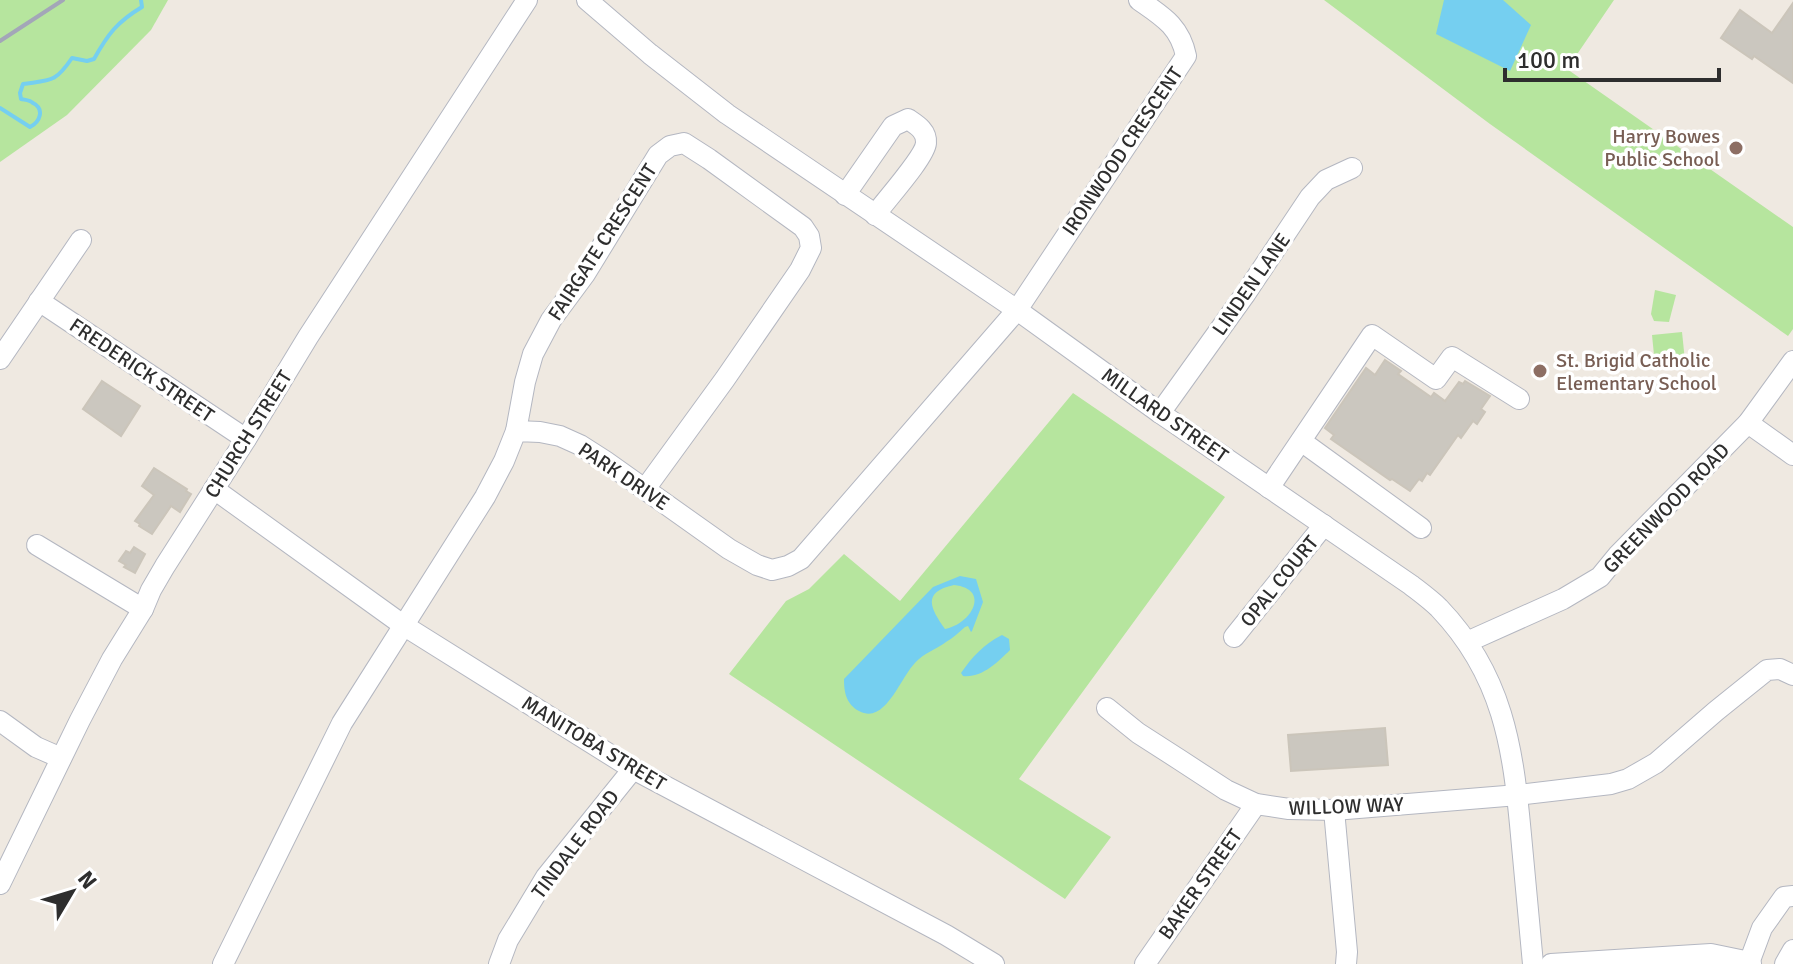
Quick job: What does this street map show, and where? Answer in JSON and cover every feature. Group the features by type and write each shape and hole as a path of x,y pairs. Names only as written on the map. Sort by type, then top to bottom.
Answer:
{"street":[{"name":"CHURCH STREET","path":"0,884 112,659 165,566 308,337 527,0"},
{"name":"MILLARD STREET","path":"587,0 727,114 1017,310 1160,413 1411,585 1438,607 1467,642 1492,686 1504,720 1518,795 1533,964"},
{"name":"IRONWOOD CRESCENT","path":"1017,310 1186,56 1176,28 1139,0"},
{"path":"845,195 893,126 908,119 922,129 926,141 923,154 875,215"},
{"name":"FAIRGATE CRESCENT","path":"516,431 533,354 551,320 585,274 658,155 670,146 684,143 803,227 809,236 811,248 800,270 725,379 645,489"},
{"name":"LINDEN LANE","path":"1160,413 1310,197 1326,180 1352,168"},
{"path":"0,359 81,240"},
{"name":"FREDERICK STREET","path":"39,301 246,439"},
{"name":"PARK DRIVE","path":"516,431 560,436 580,445 729,549 772,570 801,559 1017,310"},
{"path":"1269,488 1372,335 1436,379 1452,357 1519,399"},
{"name":"GREENWOOD ROAD","path":"1467,642 1563,599 1600,577 1748,423 1793,361"},
{"path":"1748,423 1793,455"},
{"path":"223,964 342,723 485,497 516,431"},
{"path":"1301,441 1421,528"},
{"name":"MANITOBA STREET","path":"214,489 403,625 633,769 946,935 994,964"},
{"name":"OPAL COURT","path":"1234,637 1324,525"},
{"path":"37,545 143,609"},
{"name":"WILLOW WAY","path":"1107,708 1138,733 1226,790 1256,804 1289,809 1334,810 1518,795 1611,784 1628,779 1656,763 1767,670 1780,669 1793,675"},
{"path":"0,721 36,747 61,758"},
{"name":"TINDALE ROAD","path":"499,964 508,940 546,877 633,769"},
{"name":"BAKER STREET","path":"1145,964 1256,804"},
{"path":"1334,810 1346,964"},
{"path":"1551,964 1711,954 1750,963 1762,928 1784,897 1793,896"},
{"path":"1785,964 1793,950"}],"green space":[{"path":"0,0 168,0 151,30 67,115 0,162"},
{"path":"1324,0 1614,0 1567,69 1793,227 1793,329 1788,336 1490,124"},
{"path":"1655,290 1676,295 1669,322 1654,321 1651,314"},
{"path":"1682,332 1685,361 1655,365 1652,335"},
{"path":"1073,393 1225,497 1019,779 1111,837 1065,899 729,674 786,601 809,589 844,554 900,601"}],"water":[{"path":"1444,0 1503,0 1531,25 1510,71 1436,34"},
{"path":"960,576 976,579 983,602 972,631 965,627 919,659 886,705 878,711 869,714 859,711 847,697 844,679 933,587","holes":["954,585 965,588 975,599 974,607 963,621 945,629 933,608 933,597"]},
{"path":"1002,635 1009,639 1010,650 983,672 963,676 961,673 974,656"}],"building":[{"path":"1793,3 1793,83 1721,38 1740,10 1772,33"},
{"path":"1385,360 1401,371 1398,374 1431,397 1434,393 1445,401 1459,382 1463,384 1465,381 1490,396 1481,409 1485,412 1477,424 1473,421 1461,438 1458,435 1430,475 1427,473 1422,481 1419,479 1410,491 1331,439 1334,435 1325,428 1366,368 1375,375"},
{"path":"102,381 140,406 121,436 83,409"},
{"path":"154,468 191,494 180,512 171,506 152,534 135,521 154,495 142,486"},
{"path":"134,547 145,554 135,573 119,561 126,551 130,553"},
{"path":"1385,728 1388,765 1291,771 1288,735"}],"waterway":[{"path":"0,108 30,127 33,125 39,119 40,112 32,102 21,99 23,84 52,79 72,58 94,59 114,29 142,7 141,0"}],"railway":[{"path":"0,41 63,0"}],"place":[{"name":"Harry Bowes Public School","path":"1736,148"},
{"name":"St. Brigid Catholic Elementary School","path":"1540,371"}]}
